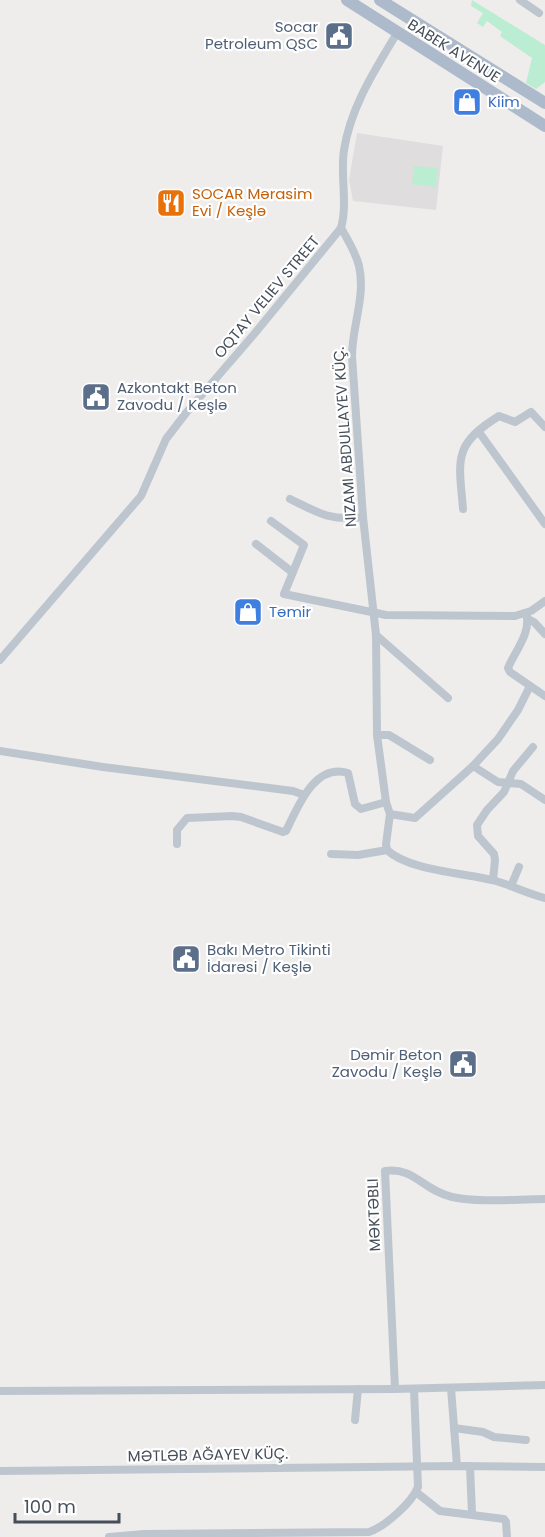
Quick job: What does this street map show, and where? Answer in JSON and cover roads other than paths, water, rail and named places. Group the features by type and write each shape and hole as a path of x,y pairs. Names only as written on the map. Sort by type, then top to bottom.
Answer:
{"main road":[{"name":"BABEK AVENUE","path":"348,0 545,126"},
{"name":"BABEK AVENUE","path":"380,0 545,103"}],"street":[{"path":"520,0 539,13"},
{"path":"341,228 344,209 342,169 349,127 359,99 397,33"},
{"name":"NIZAMI ABDULLAYEV KÜÇ.","path":"341,228 357,258 362,286 352,341 352,356 363,517 376,635 377,735 386,802 390,814 387,850"},
{"name":"OQTAY VELIEV STREET","path":"0,660 141,496 166,439 341,228"},
{"path":"463,509 459,463 460,455 469,440 500,416 515,422 531,412 545,427"},
{"path":"478,432 545,524"},
{"path":"290,499 330,517 343,519 363,517"},
{"path":"272,521 304,545 284,594 374,613 401,616 527,616 545,601"},
{"path":"256,544 292,572"},
{"path":"527,616 545,634"},
{"path":"527,616 527,629 508,668 545,696"},
{"path":"376,635 448,698"},
{"path":"390,814 415,818 473,766 508,726 530,686"},
{"path":"377,735 389,735 430,760"},
{"path":"493,880 494,854 478,836 477,825 504,792 513,771 533,747"},
{"path":"0,751 103,767 293,791 304,795"},
{"path":"473,766 491,778 521,784 545,800"},
{"path":"177,844 177,830 187,818 241,817 283,832 286,831 304,795 324,775 345,771 350,777 355,804 358,808 386,802"},
{"path":"331,854 358,855 387,850 406,861 462,876 493,880 545,898"},
{"path":"511,886 519,867"},
{"name":"MƏKTƏBLI","path":"395,1389 385,1171 400,1170 439,1194 455,1198 545,1199"},
{"path":"0,1391 414,1389 545,1385"},
{"path":"451,1388 457,1466"},
{"path":"355,1420 358,1389"},
{"path":"109,1537 144,1534 369,1532 389,1521 416,1492 418,1482 414,1389"},
{"path":"454,1428 483,1432 494,1437 526,1440"},
{"path":"470,1466 472,1514"},
{"name":"MƏTLƏB AĞAYEV KÜÇ.","path":"0,1471 545,1467"},
{"path":"416,1492 440,1511 504,1519 507,1537"}],"place":[{"name":"Socar Petroleum QSC","path":"339,36"},
{"name":"Kiim","path":"467,102"},
{"name":"SOCAR Mərasim Evi / Keşlə","path":"171,203"},
{"name":"Azkontakt Beton Zavodu / Keşlə","path":"96,397"},
{"name":"Təmir","path":"248,612"},
{"name":"Bakı Metro Tikinti İdarəsi / Keşlə","path":"186,959"},
{"name":"Dəmir Beton Zavodu / Keşlə","path":"463,1064"}]}
